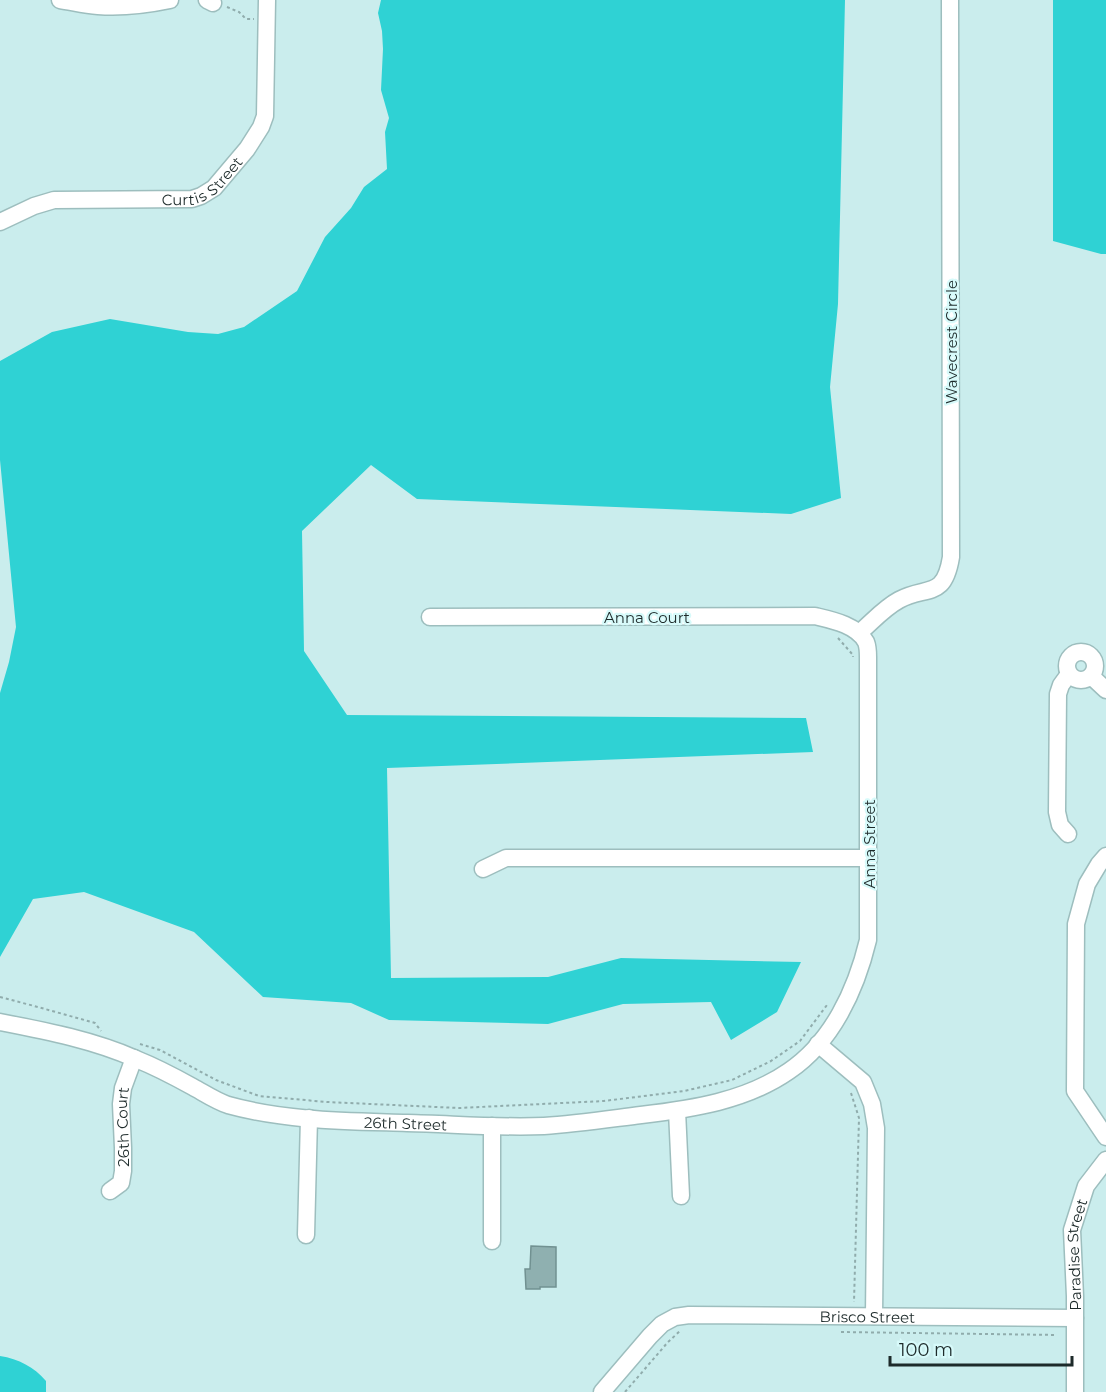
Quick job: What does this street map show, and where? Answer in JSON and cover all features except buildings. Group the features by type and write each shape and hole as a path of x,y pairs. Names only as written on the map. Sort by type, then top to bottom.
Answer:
{"street":[{"path":"60,0 97,6 124,7 170,0"},
{"name":"Curtis Street","path":"0,222 54,200 185,200 201,196 214,188 247,149 265,116 267,0"},
{"name":"Wavecrest Circle","path":"853,630 901,599 935,588 944,581 951,557 950,0"},
{"name":"Anna Court","path":"430,617 815,616 832,620 853,630"},
{"name":"Anna Street","path":"811,1047 831,1028 844,1007 863,963 868,940 868,657 867,644 853,630"},
{"path":"1077,651 1100,655 1091,676 1077,680 1069,674 1067,661 1073,653 1077,651"},
{"path":"1068,834 1060,825 1057,812 1058,694 1069,674"},
{"path":"1091,676 1106,690"},
{"path":"1106,856 1087,884 1076,924 1075,1091 1106,1137"},
{"path":"483,869 506,858 869,858"},
{"name":"26th Street","path":"0,1022 135,1051 173,1076 226,1104 291,1118 492,1126 545,1125 677,1111 748,1094 791,1070 811,1047"},
{"path":"811,1047 862,1082 872,1104 876,1128 874,1316"},
{"name":"26th Court","path":"110,1191 121,1183 123,1148 121,1104 123,1088 135,1051"},
{"path":"677,1111 681,1196"},
{"path":"306,1235 309,1118"},
{"path":"492,1126 492,1241"},
{"name":"Paradise Street","path":"1075,1392 1072,1230 1086,1186 1106,1160"},
{"name":"Brisco Street","path":"602,1392 662,1324 675,1317 689,1315 1075,1318"}],"path":[{"path":"210,1 239,12 246,19 267,19"},
{"path":"853,630 838,637 853,655 853,667"},
{"path":"0,997 95,1023 102,1033"},
{"path":"135,1051 160,1050 216,1080 259,1096 327,1102 459,1108 604,1101 684,1091 732,1080 771,1061 811,1047 827,1005"},
{"path":"850,1091 859,1118 854,1316"},
{"path":"625,1392 668,1342 680,1331 688,1330"},
{"path":"831,1332 1058,1335"}],"water":[{"path":"381,0 845,0 838,304 830,387 841,498 791,514 417,499 371,465 302,531 304,651 347,715 806,718 813,752 387,768 391,978 548,977 621,958 801,962 777,1012 731,1040 711,1002 623,1004 548,1024 389,1020 351,1003 263,997 194,932 84,892 33,899 0,957 0,693 16,627 0,460 0,361 52,332 110,319 188,332 218,334 244,327 297,291 325,237 351,208 364,187 387,169 385,132 389,118 381,90 383,49 378,13"},
{"path":"1053,0 1106,0 1106,254 1053,241"},
{"path":"0,1356 14,1359 31,1368 46,1381 46,1392 0,1392"}]}
